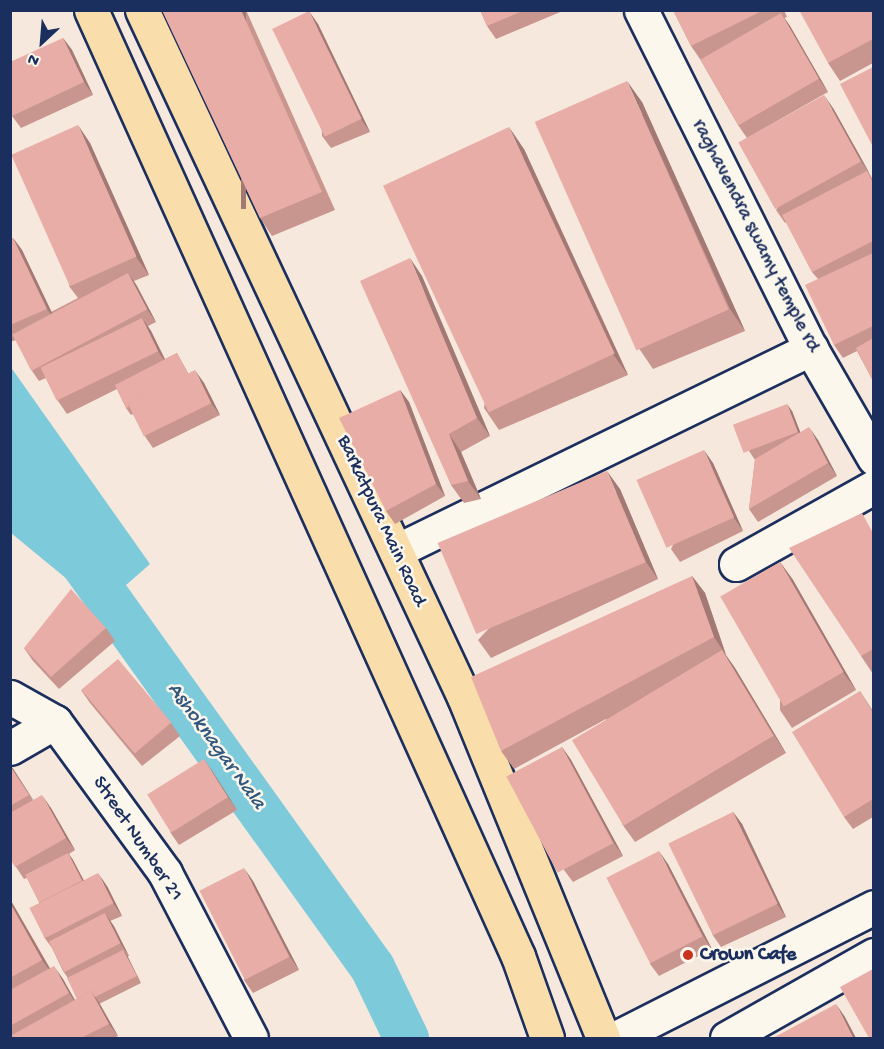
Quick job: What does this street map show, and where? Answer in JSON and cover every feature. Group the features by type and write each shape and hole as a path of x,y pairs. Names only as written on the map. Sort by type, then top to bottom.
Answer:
{"main road":[{"path":"91,10 513,945 547,1038"},
{"name":"Barkatpura Main Road","path":"142,10 464,697 603,1038"}],"street":[{"name":"raghavendra swamy temple rd","path":"641,10 811,349 873,458"},
{"path":"396,551 811,349"},
{"path":"736,564 873,487"},
{"path":"464,697 492,682"},
{"name":"Street Number 21","path":"10,697 55,722 165,873 251,1038"},
{"path":"10,748 55,722"},
{"path":"616,1038 873,907"},
{"path":"728,1038 873,956"}],"water":[{"path":"10,366 150,564 101,607 11,533"}],"building":[{"path":"162,10 241,10 322,192 260,218"},
{"path":"480,10 525,10 487,26"},
{"path":"673,10 764,10 691,46"},
{"path":"799,10 873,10 873,39 828,63"},
{"path":"309,11 362,119 325,137 272,29"},
{"path":"781,13 819,79 738,125 700,60"},
{"path":"63,38 84,82 12,116 10,112 10,62"},
{"path":"873,67 873,145 872,145 840,84"},
{"path":"627,81 729,309 636,350 535,122"},
{"path":"824,95 861,161 775,209 738,143"},
{"path":"78,125 137,257 70,286 11,155"},
{"path":"509,127 615,354 489,412 383,186"},
{"path":"867,171 873,183 873,241 812,272 782,215"},
{"path":"13,238 47,309 10,325 10,239"},
{"path":"873,253 873,326 834,345 805,285"},
{"path":"410,258 477,418 449,434 468,481 451,485 360,281"},
{"path":"128,273 147,309 32,371 12,335"},
{"path":"142,318 158,351 57,401 40,368"},
{"path":"873,338 873,381 856,348"},
{"path":"177,353 188,374 128,403 129,407 126,408 115,385"},
{"path":"195,370 211,403 144,436 128,403"},
{"path":"400,390 436,484 386,511 339,418"},
{"path":"787,404 798,432 744,453 733,425"},
{"path":"809,427 828,463 749,509 755,459"},
{"path":"704,450 734,518 666,548 636,480"},
{"path":"607,471 646,562 476,634 438,543"},
{"path":"862,513 873,533 873,649 861,656 789,548"},
{"path":"780,562 844,672 784,706 720,596"},
{"path":"692,576 714,637 501,751 471,677"},
{"path":"71,589 106,628 51,677 24,648"},
{"path":"722,650 774,736 623,826 572,740"},
{"path":"118,659 171,723 135,753 81,690"},
{"path":"860,691 873,713 873,799 844,817 792,732"},
{"path":"562,747 613,843 558,873 506,777"},
{"path":"204,759 228,797 171,833 147,795"},
{"path":"10,766 29,795 10,806"},
{"path":"42,795 66,838 15,867 10,858 10,813"},
{"path":"733,812 778,904 713,935 668,844"},
{"path":"659,851 703,937 650,963 606,878"},
{"path":"68,853 82,881 39,902 25,875"},
{"path":"244,868 289,957 245,980 199,891"},
{"path":"98,873 113,903 45,938 29,908"},
{"path":"10,903 42,960 10,978"},
{"path":"105,913 120,943 64,972 49,942"},
{"path":"123,950 137,976 95,997 91,991 77,999 67,978"},
{"path":"54,966 69,993 10,1026 10,990"},
{"path":"873,969 873,1038 869,1038 840,987"},
{"path":"91,991 109,1024 81,1038 13,1038 12,1035"},
{"path":"836,1004 853,1038 773,1038"}],"waterway":[{"name":"Ashoknagar Nala","path":"10,462 372,967 406,1038"}],"place":[{"name":"Crown Cafe","path":"688,955"}]}
